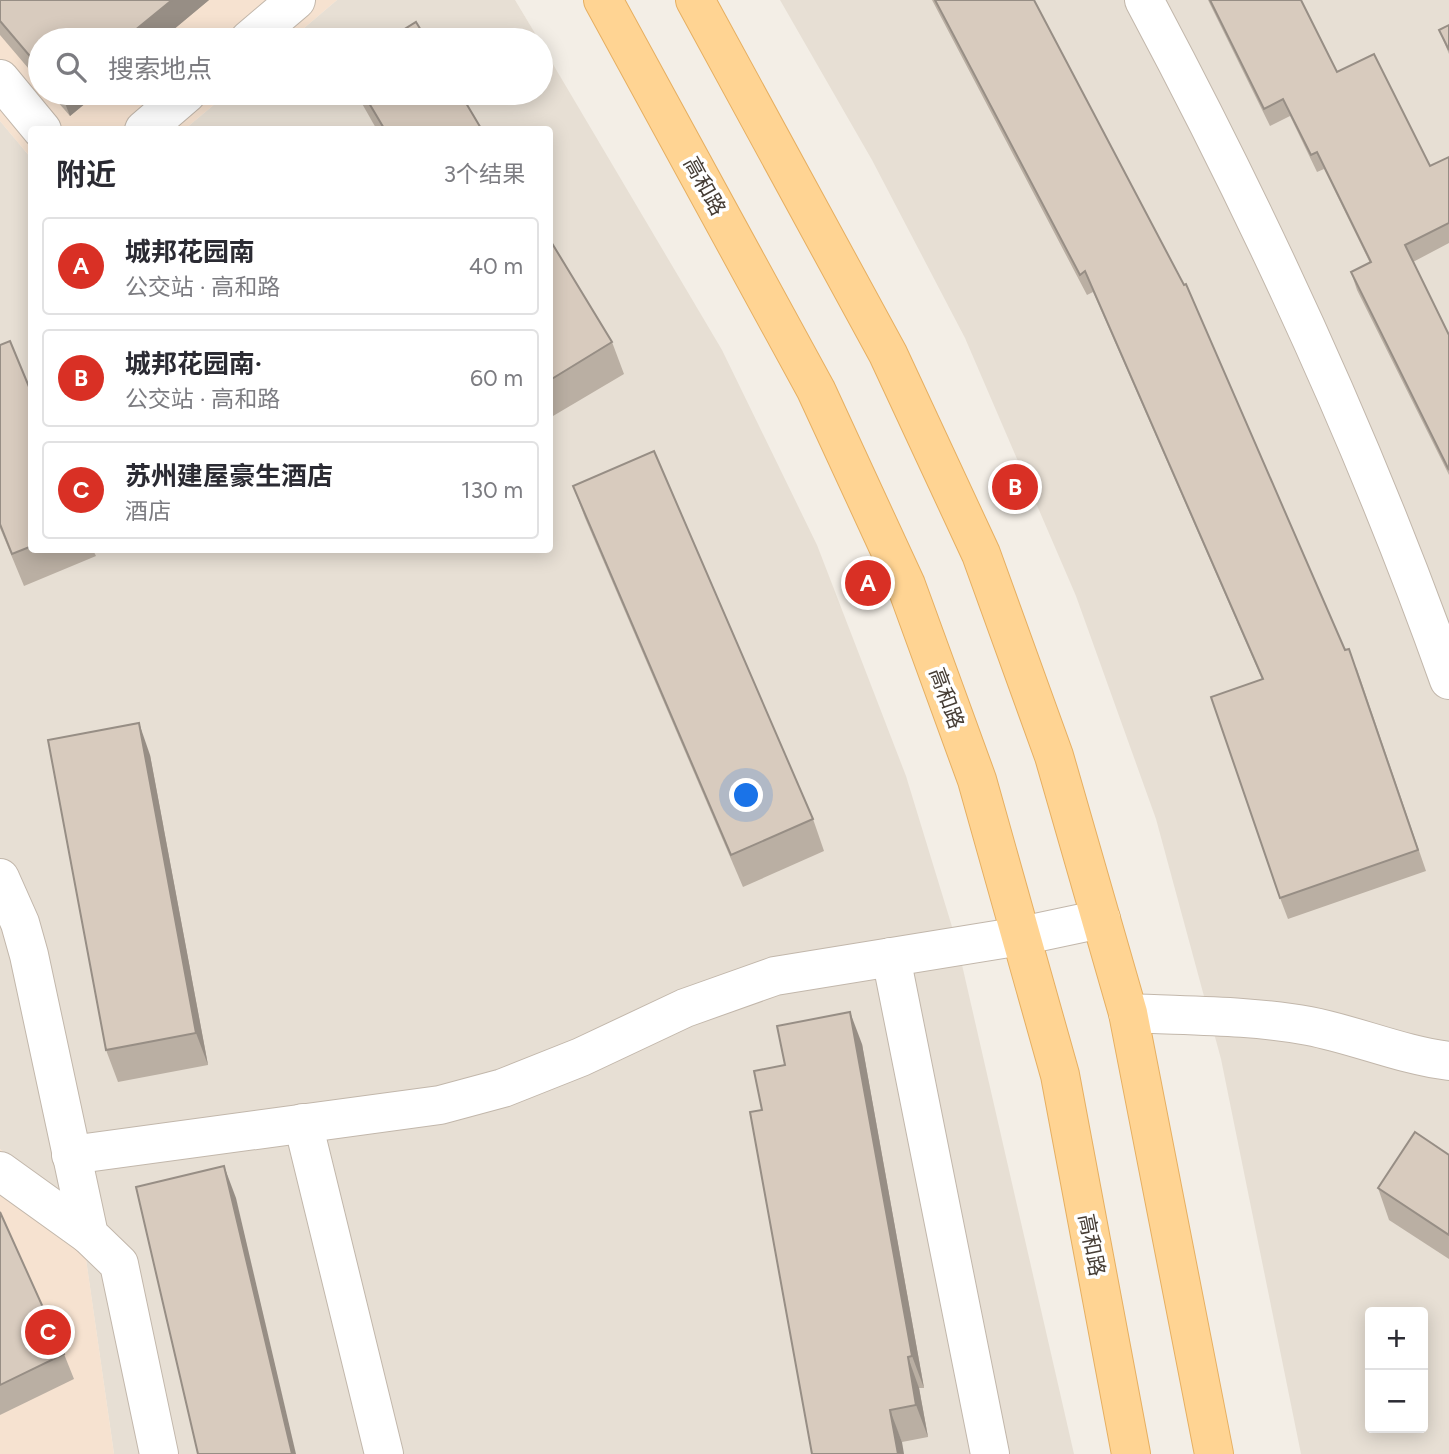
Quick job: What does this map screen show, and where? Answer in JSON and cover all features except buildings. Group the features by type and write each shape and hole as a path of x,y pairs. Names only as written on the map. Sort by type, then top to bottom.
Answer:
{"main road":[{"name":"高和路","path":"603,0 816,390 906,585 977,780 1060,1075 1131,1454"},
{"path":"695,0 888,354 981,554 1054,755 1128,1013 1214,1454"}],"street":[{"path":"263,28 296,0"},
{"path":"1144,0 1237,181 1352,428 1449,680"},
{"path":"0,79 39,126"},
{"path":"149,126 173,105"},
{"path":"0,878 23,934 89,1235"},
{"path":"71,1155 440,1105 503,1088 581,1057 731,990 775,976 1021,936 1101,919"},
{"path":"891,957 990,1454"},
{"path":"1128,1013 1241,1018 1310,1027 1382,1047 1449,1061"},
{"path":"303,1123 384,1454"},
{"path":"0,1171 89,1235 119,1264 159,1454"}],"shaded area":[{"path":"0,0 337,0 304,28 28,28 28,105 214,105 189,126 28,126 28,154 0,121"},
{"path":"337,0 515,0 532,28 304,28"},
{"path":"780,0 1449,0 1449,1454 1301,1454 1221,1059 1156,819 1076,596 965,338 872,160"},
{"path":"553,64 722,350 817,545 906,776 957,943 1074,1454 114,1454 79,1211 0,1149 0,121 28,154 28,553 553,553 553,126 189,126 214,105 553,105"},
{"path":"0,1149 79,1210 114,1454 0,1454"}],"place":[{"name":"城邦花园南·","path":"1015,487"},
{"name":"城邦花园南","path":"868,583"},
{"name":"苏州建屋豪生酒店","path":"48,1332"}]}
